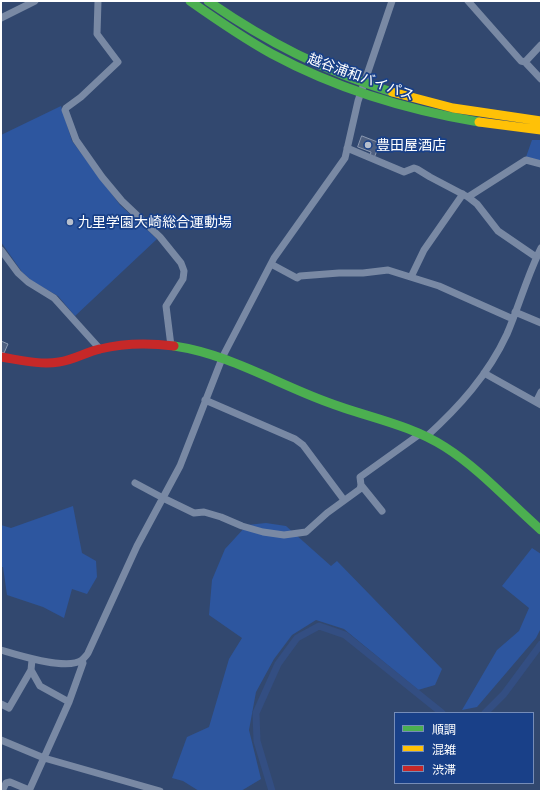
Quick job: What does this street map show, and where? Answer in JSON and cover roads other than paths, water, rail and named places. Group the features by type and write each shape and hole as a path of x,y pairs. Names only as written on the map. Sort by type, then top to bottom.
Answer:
{"main road":[{"name":"越谷浦和バイパス","path":"190,1 243,37 280,59 320,79 421,113 466,122 541,130"},
{"name":"越谷浦和バイパス","path":"208,1 244,25 284,48 323,68 364,85 445,107 510,119 541,122"},
{"path":"1,357 29,362 59,362 100,349 130,344 192,348 223,356 329,402 391,422 423,435 471,466 517,510 541,530"}],"street":[{"path":"1,18 35,1"},
{"path":"98,1 98,34 118,62 65,110 76,140 102,177 122,201 160,236 182,263 184,271 183,279 166,306 171,346"},
{"path":"1,650 32,660 64,663 81,661 88,653 100,631 137,546 180,466 223,356 271,264 345,158 361,94 392,1"},
{"path":"468,1 521,62 525,62 541,78"},
{"path":"525,62 541,46"},
{"path":"347,148 404,172 414,168 417,169 465,195 477,204 498,231 536,258"},
{"path":"411,277 424,250 465,195 526,160 541,164"},
{"path":"135,483 194,513 204,512 263,532 284,535 306,532 327,513 360,489 360,477 423,435 456,410 496,355 541,248"},
{"path":"1,250 18,273 28,282 54,298 100,349"},
{"path":"271,264 297,278 300,276 363,273 388,270 514,315 541,323"},
{"path":"484,373 538,404 541,392"},
{"path":"205,400 295,439 304,445 344,500"},
{"path":"360,485 382,511"},
{"path":"1,704 9,708 31,670 32,660"},
{"path":"2,791 6,783 10,782 29,790 69,702 83,663 81,661"},
{"path":"31,670 40,686 69,702"},
{"path":"1,740 44,758 160,791"}],"waterway":[{"path":"272,791 257,741 256,713 278,664 297,638 319,626 345,635 441,712"},
{"path":"486,712 504,694 541,644"}],"place":[{"name":"豊田屋酒店","path":"368,145"},
{"name":"九里学園大崎総合運動場","path":"70,222"}]}
